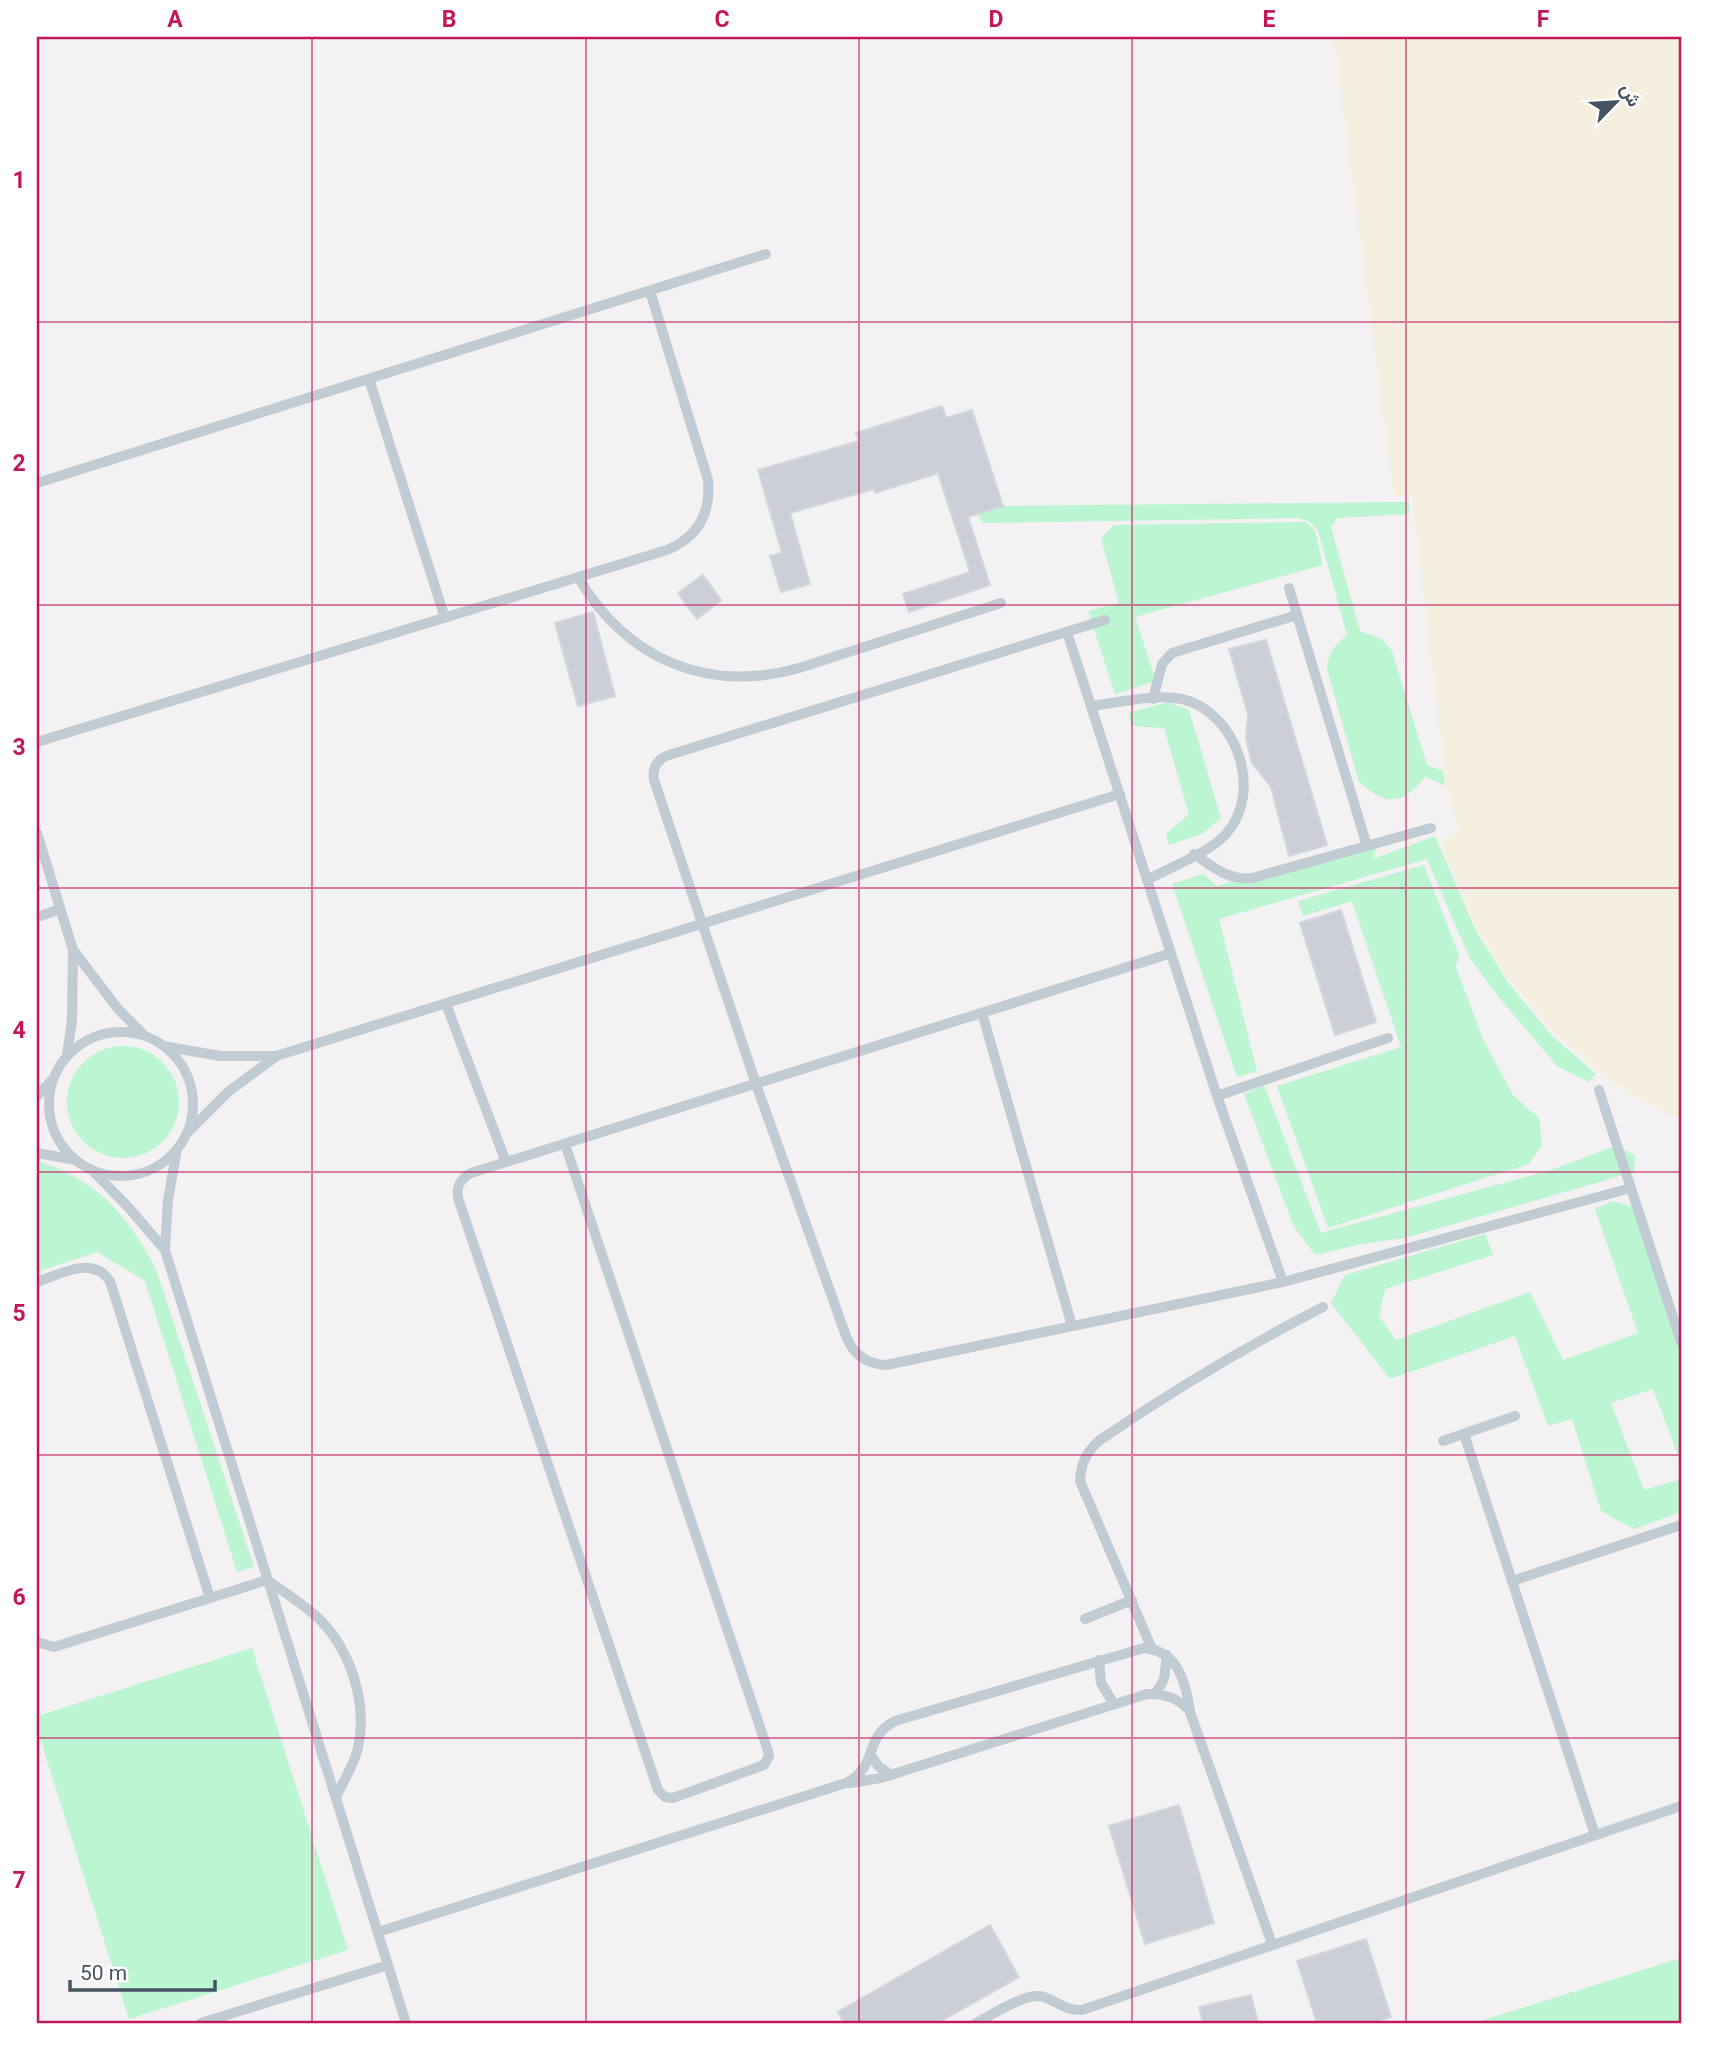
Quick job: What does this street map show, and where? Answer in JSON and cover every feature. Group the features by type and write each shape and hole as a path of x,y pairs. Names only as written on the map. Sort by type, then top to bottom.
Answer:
{"lane":[{"path":"37,483 766,254"},
{"path":"37,742 679,545 698,528 708,505 708,480 650,291"},
{"path":"369,379 446,618"},
{"path":"578,577 600,611 621,632 645,650 700,673 740,677 780,673 1001,603"},
{"path":"1289,588 1367,846"},
{"path":"1153,699 1162,664 1172,653 1297,615"},
{"path":"1105,620 668,755 659,760 654,769 654,780 756,1084 849,1344 861,1357 869,1362 886,1365 1283,1282 1631,1188"},
{"path":"1067,632 1217,1096 1283,1282"},
{"path":"1091,706 1166,698 1194,703 1212,713 1227,729 1238,757 1244,790 1242,807 1235,823 1224,836 1210,846 1147,880"},
{"path":"37,1096 53,1078 67,1055 83,1041 103,1034 123,1031 144,1035 163,1045 220,1056 276,1056 1120,794"},
{"path":"1195,855 1225,875 1243,879 1431,828"},
{"path":"37,833 73,950 72,1020 67,1055"},
{"path":"37,916 60,909"},
{"path":"73,950 118,1009 144,1035"},
{"path":"565,1144 768,1751 767,1761 759,1768 673,1798 665,1797 658,1790 459,1201 457,1188 465,1177 506,1162 1171,953"},
{"path":"446,1004 506,1162"},
{"path":"982,1013 1072,1326"},
{"path":"1217,1096 1388,1038"},
{"path":"163,1045 177,1059 187,1076 192,1095 192,1114 187,1133"},
{"path":"90,1169 127,1176 163,1163 177,1149 187,1133 228,1092 276,1056"},
{"path":"53,1078 49,1096 50,1114 54,1131 63,1146 129,1208 165,1250"},
{"path":"1599,1090 1681,1342"},
{"path":"177,1149 168,1200 165,1250 406,2023"},
{"path":"37,1153 76,1160"},
{"path":"37,1282 83,1267 91,1267 105,1274 110,1281 210,1598"},
{"path":"1152,1649 1080,1481 1080,1469 1090,1448 1197,1376 1323,1307"},
{"path":"1443,1441 1515,1416"},
{"path":"1464,1434 1595,1835"},
{"path":"1512,1581 1681,1525"},
{"path":"37,1642 54,1647 267,1580"},
{"path":"267,1580 316,1616 334,1636 349,1663 355,1682 361,1722 358,1749 335,1797"},
{"path":"1085,1619 1132,1600"},
{"path":"846,1783 862,1772 871,1756 875,1738 895,1721 1136,1649 1152,1649 1167,1655 1180,1670 1190,1712 1272,1944"},
{"path":"1156,1693 1164,1679 1167,1655"},
{"path":"1099,1660 1101,1684 1114,1704"},
{"path":"378,1932 846,1783 892,1775 1147,1693 1175,1699 1190,1712"},
{"path":"871,1756 880,1767 892,1775"},
{"path":"976,2023 1034,1996 1044,1997 1072,2010 1082,2010 1681,1806"},
{"path":"201,2023 388,1965"}],"green space":[{"path":"1409,502 1409,514 1337,518 1331,527 1360,631 1382,639 1392,651 1427,765 1443,771 1445,785 1425,777 1409,793 1394,799 1377,795 1359,782 1327,669 1333,649 1347,635 1318,530 1310,522 1298,518 982,523 978,514 1003,506"},
{"path":"1306,522 1315,531 1323,565 1135,617 1156,681 1115,694 1088,611 1119,603 1101,538 1114,525"},
{"path":"1168,702 1189,710 1221,818 1202,834 1169,845 1166,834 1189,814 1164,728 1132,726 1128,713"},
{"path":"1435,836 1476,931 1507,981 1551,1035 1596,1074 1588,1082 1557,1066 1501,1000 1469,957 1427,859 1219,919 1257,1071 1237,1077 1172,884 1203,874 1217,886 1380,838 1373,859"},
{"path":"1424,865 1459,955 1456,967 1483,1039 1513,1095 1539,1118 1542,1145 1529,1164 1328,1228 1277,1086 1401,1047 1352,901 1303,916 1298,901"},
{"path":"123,1046 144,1051 162,1063 174,1081 179,1102 174,1123 162,1141 144,1153 123,1158 102,1153 84,1141 72,1123 67,1102 72,1081 84,1063 102,1051"},
{"path":"1264,1085 1321,1233 1551,1170 1615,1146 1635,1155 1634,1172 1405,1238 1361,1244 1315,1255 1294,1227 1244,1094"},
{"path":"37,1161 76,1178 108,1201 146,1250 156,1269 254,1567 237,1572 145,1281 97,1252 37,1272"},
{"path":"1613,1201 1639,1209 1681,1352 1681,1463 1653,1389 1611,1403 1644,1490 1681,1479 1681,1512 1634,1529 1601,1511 1572,1419 1548,1426 1515,1336 1390,1379 1331,1303 1345,1275 1485,1234 1493,1255 1385,1289 1379,1316 1396,1340 1530,1292 1563,1360 1638,1333 1595,1209"},
{"path":"252,1648 348,1950 129,2019 37,1729 37,1716"},
{"path":"1681,1958 1681,2023 1474,2023"}],"sand":[{"path":"1334,37 1681,37 1681,1120 1614,1084 1551,1030 1505,974 1474,922 1441,842 1459,832 1446,781 1412,496 1394,496"}],"building":[{"path":"942,406 946,418 972,410 1003,506 968,517 990,585 909,612 903,594 970,572 938,473 875,493 874,489 790,513 810,584 781,592 770,556 782,553 758,470 859,441 856,433"},
{"path":"703,575 721,600 697,619 678,593"},
{"path":"593,612 615,696 578,706 555,623"},
{"path":"1266,640 1327,845 1289,856 1271,787 1252,763 1246,739 1248,714 1229,649"},
{"path":"1341,910 1376,1022 1335,1035 1300,923"},
{"path":"1179,1805 1214,1923 1145,1944 1109,1826"},
{"path":"990,1925 1019,1977 938,2023 844,2023 838,2012"},
{"path":"1366,1939 1391,2017 1370,2023 1317,2023 1297,1961"},
{"path":"1251,1995 1258,2023 1203,2023 1199,2007"}]}
